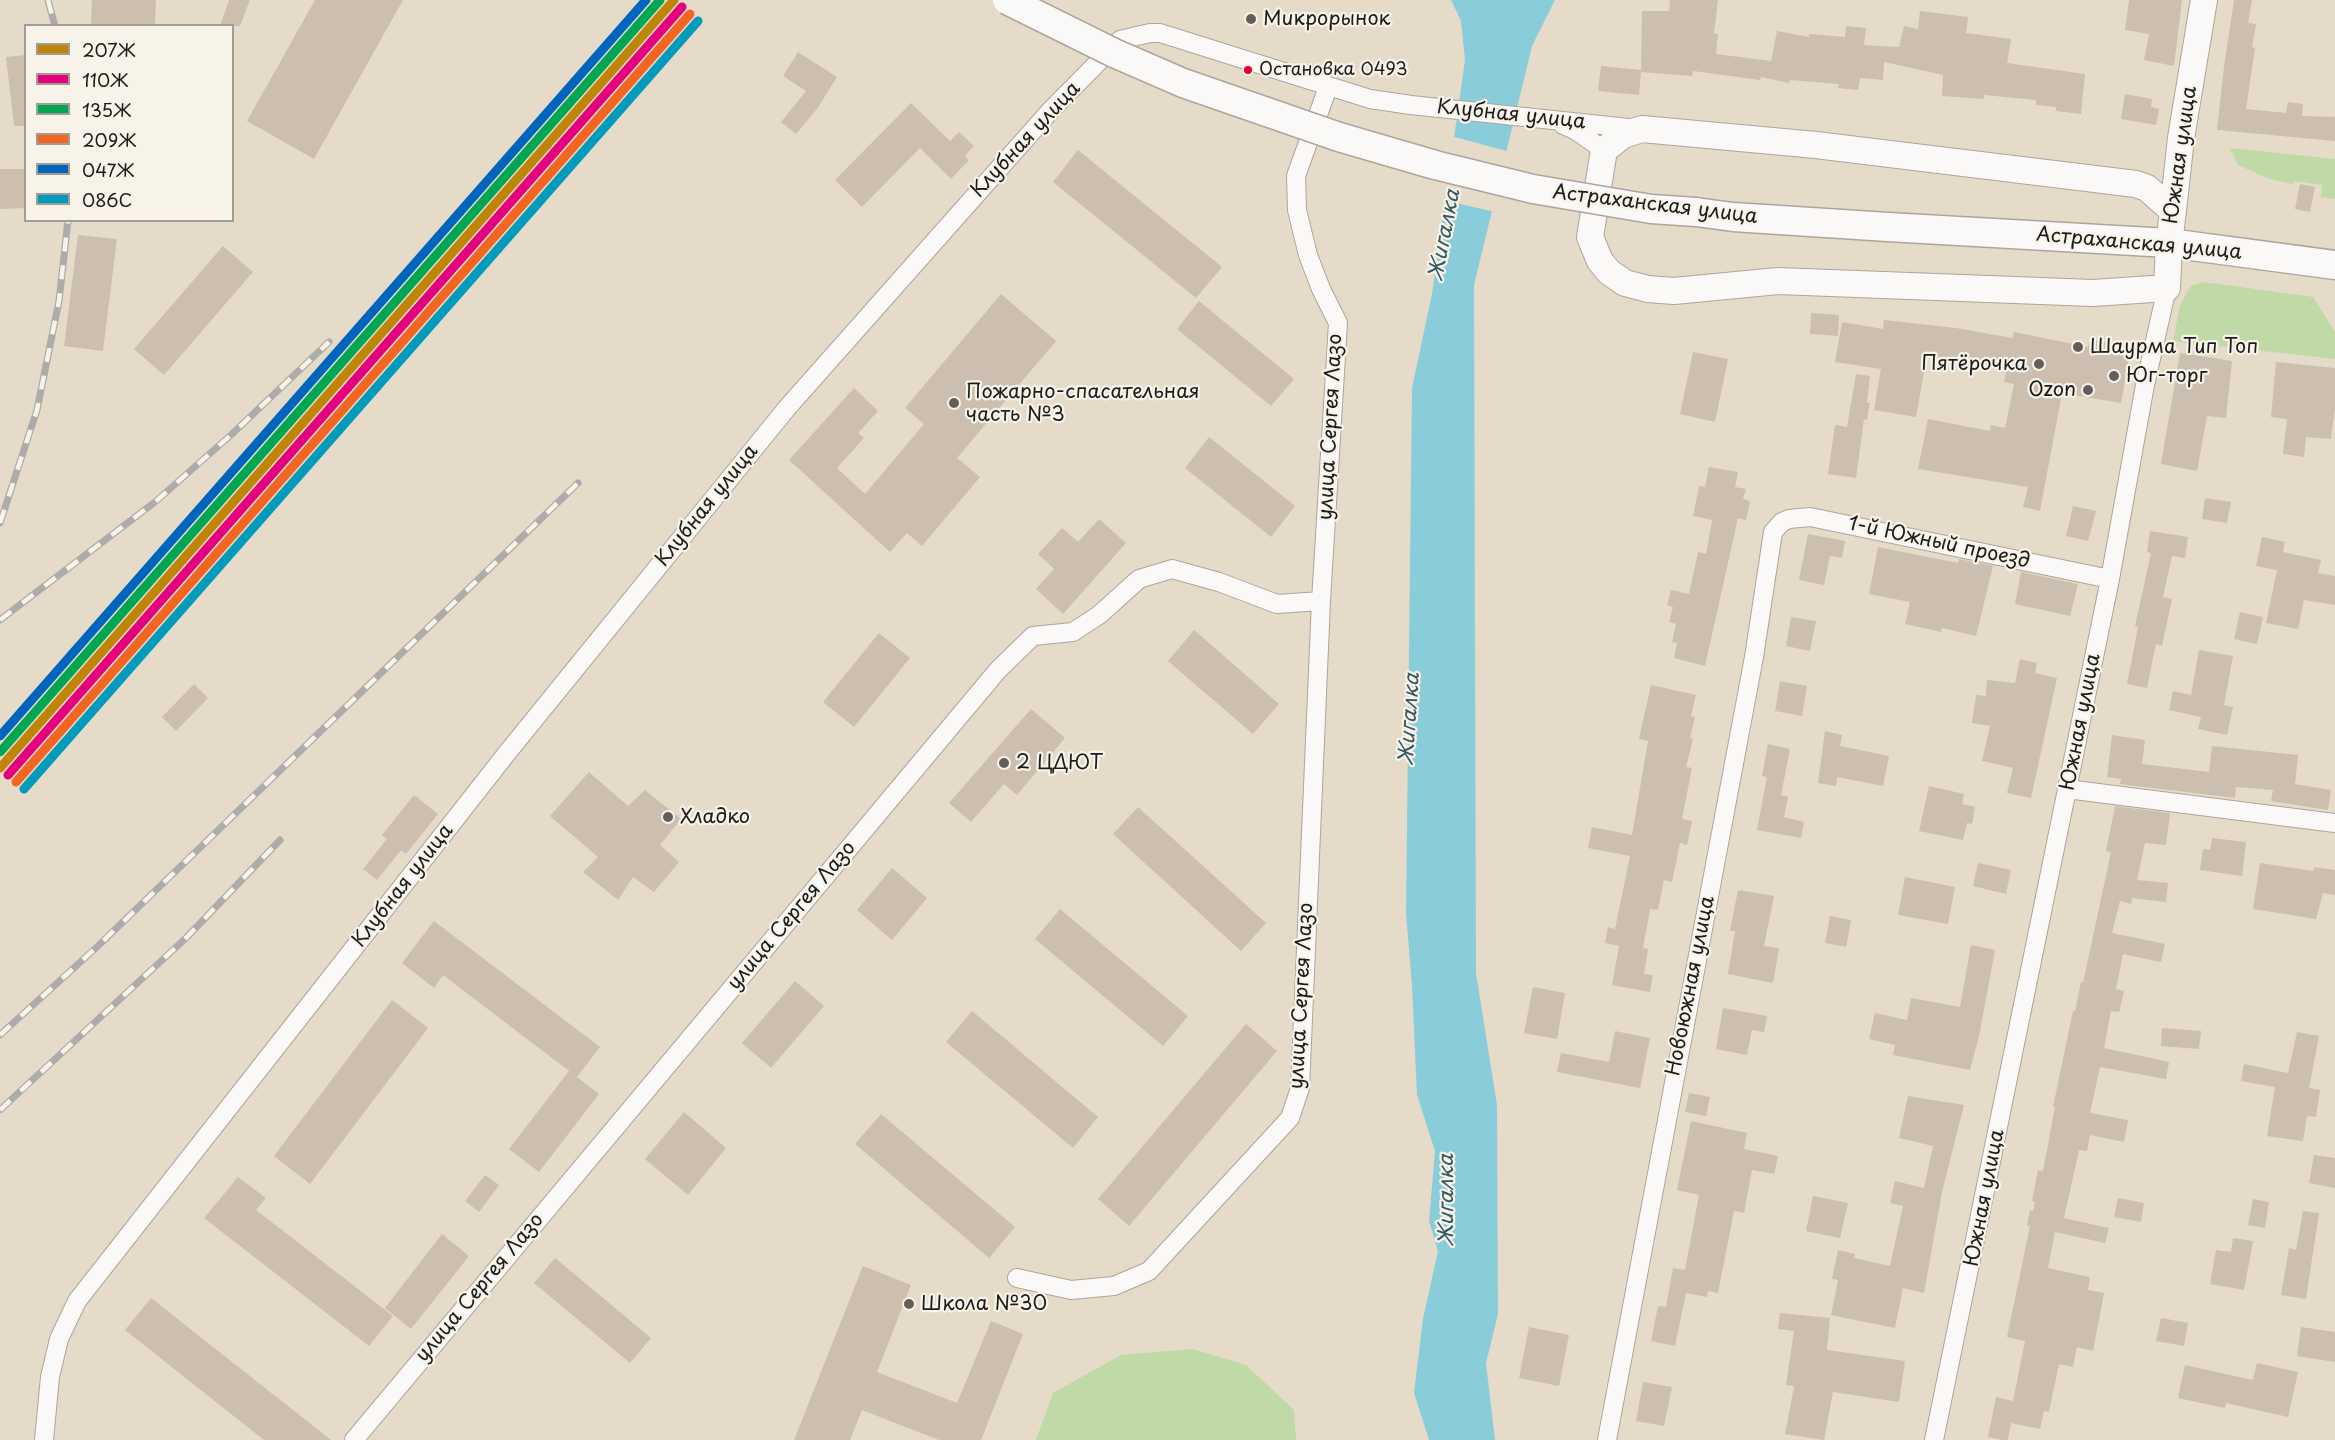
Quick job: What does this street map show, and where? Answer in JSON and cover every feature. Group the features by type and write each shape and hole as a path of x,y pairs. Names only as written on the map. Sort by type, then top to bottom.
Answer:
{"main road":[{"name":"Астраханская улица","path":"1007,0 1183,83 1339,137 1435,165 1533,189 1651,208 1733,217 2169,243 2335,265"}],"street":[{"name":"Южная улица","path":"1934,1440 2110,579 2145,385 2167,288 2169,243 2181,138 2204,0"},
{"name":"Клубная улица","path":"44,1440 50,1377 59,1339 77,1301 507,753 787,408 1051,110 1120,40 1160,33 1370,99 1642,129"},
{"name":"улица Сергея Лазо","path":"1017,1278 1071,1290 1114,1286 1149,1271 1290,1118 1300,1088 1321,601 1338,323 1321,289 1308,255 1297,210 1296,176 1328,87"},
{"path":"1544,119 1575,130 1604,150"},
{"path":"2167,288 2093,293 1778,281 1674,291 1648,289 1625,283 1609,272 1600,261 1590,237 1604,150 1623,135 1642,129 1816,145 2136,184 2147,188 2173,211"},
{"name":"1-й Южный проезд","path":"1773,532 1782,522 1789,519 1810,517 2110,579"},
{"name":"Новоюжная улица","path":"1607,1440 1754,657 1773,532"},
{"name":"улица Сергея Лазо","path":"354,1440 998,670 1033,636 1073,632 1099,615 1139,579 1172,569 1219,582 1277,604 1321,601"},
{"path":"2067,789 2335,823"}],"green space":[{"path":"2230,148 2335,159 2335,199 2321,197 2322,185 2295,181 2292,184 2270,179 2238,165"},
{"path":"2204,282 2313,297 2335,332 2335,359 2173,341 2180,305 2191,286"},
{"path":"1193,1349 1246,1365 1294,1410 1296,1440 1036,1440 1053,1393 1121,1355"}],"water":[{"name":"Жигалка","path":"1451,0 1555,0 1532,46 1474,285 1476,973 1497,1105 1498,1314 1486,1363 1495,1440 1429,1440 1414,1393 1423,1319 1438,1251 1429,1221 1435,1151 1417,1095 1406,913 1412,388 1432,294 1465,60 1461,21"}],"pier":[{"path":"1451,136 1510,152 1495,212 1443,200"}],"building":[{"path":"92,0 156,0 155,24 91,24"},
{"path":"229,0 250,0 240,26 221,24"},
{"path":"315,0 403,0 314,159 247,121"},
{"path":"1670,0 1718,0 1714,33 1718,34 1716,54 1771,61 1777,31 1809,37 1809,34 1845,37 1846,26 1866,28 1864,45 1899,47 1904,26 1918,29 1920,11 1968,17 1966,33 2011,39 2007,63 2085,74 2081,114 2056,111 2056,107 2036,105 2036,100 1984,95 1984,99 1942,96 1943,75 1884,62 1883,80 1860,78 1858,90 1838,88 1839,84 1790,80 1789,83 1761,77 1760,80 1693,71 1692,76 1641,72 1639,95 1598,91 1601,66 1641,70 1642,11 1669,11"},
{"path":"2129,0 2182,0 2174,66 2144,60 2149,34 2125,30"},
{"path":"2234,0 2252,0 2248,23 2256,24 2252,47 2255,48 2246,109 2286,113 2288,102 2303,104 2302,116 2335,117 2335,141 2217,130"},
{"path":"798,52 837,77 817,109 796,134 781,122 806,91 783,76"},
{"path":"24,55 24,126 14,126 6,57"},
{"path":"2125,94 2152,99 2151,107 2159,109 2156,125 2121,119"},
{"path":"911,103 950,141 959,132 974,146 965,156 969,160 951,179 920,148 862,207 835,180"},
{"path":"1078,150 1222,267 1196,298 1053,182"},
{"path":"0,169 24,169 24,208 0,209"},
{"path":"2300,184 2315,187 2310,212 2295,209"},
{"path":"78,235 117,239 103,351 64,346"},
{"path":"223,246 253,272 164,375 134,349"},
{"path":"1001,294 1056,341 957,458 980,477 922,546 907,533 890,552 789,460 854,388 878,411 858,433 864,438 837,468 865,494 924,424 905,408"},
{"path":"1199,301 1294,379 1271,406 1177,329"},
{"path":"1811,313 1839,315 1838,336 1810,334"},
{"path":"1884,320 1956,328 2012,338 2014,332 2088,347 2090,339 2131,346 2121,403 2062,393 2040,511 2023,507 2028,487 1918,469 1928,419 1990,431 1991,425 2005,428 2014,384 2004,382 2007,368 1927,355 1916,417 1874,410 1881,369 1835,362 1842,322 1883,329"},
{"path":"1693,352 1728,359 1715,422 1680,414"},
{"path":"2180,353 2232,361 2226,418 2207,416 2197,471 2161,464"},
{"path":"2276,362 2335,368 2335,408 2331,439 2306,437 2304,457 2283,454 2287,419 2271,417"},
{"path":"1856,374 1870,376 1867,403 1870,403 1867,420 1864,419 1856,478 1828,474 1835,425 1847,427"},
{"path":"1209,437 1295,506 1271,537 1185,468"},
{"path":"1709,467 1738,472 1735,487 1746,489 1743,499 1750,501 1746,520 1738,518 1705,666 1674,658 1677,643 1672,642 1676,624 1669,622 1673,607 1667,605 1671,590 1689,594 1698,552 1706,554 1712,520 1693,516 1699,486 1705,487"},
{"path":"2205,498 2231,502 2227,523 2202,519"},
{"path":"2073,506 2096,511 2088,541 2066,536"},
{"path":"1099,519 1126,543 1063,614 1036,589 1054,569 1038,554 1062,528 1078,542"},
{"path":"2150,531 2188,537 2185,558 2172,556 2163,597 2172,599 2162,646 2156,644 2147,688 2127,684 2138,627 2135,626 2151,553 2147,552"},
{"path":"1808,534 1845,541 1842,558 1830,556 1824,585 1799,580"},
{"path":"2262,537 2285,542 2283,552 2321,560 2318,573 2335,576 2335,605 2304,600 2298,629 2266,623 2277,570 2256,566"},
{"path":"1878,547 1958,563 1959,559 1993,566 1976,636 1942,628 1941,632 1905,624 1910,602 1869,594"},
{"path":"2021,572 2078,584 2070,616 2015,604"},
{"path":"2240,612 2263,617 2257,644 2234,639"},
{"path":"1791,617 1816,621 1810,651 1786,646"},
{"path":"1194,630 1279,704 1253,734 1168,661"},
{"path":"879,633 910,658 854,727 823,702"},
{"path":"2199,650 2233,656 2224,705 2233,707 2227,735 2198,729 2201,717 2169,710 2173,691 2191,695"},
{"path":"2020,659 2037,663 2035,673 2057,678 2031,798 2007,793 2013,768 1982,761 1990,726 1972,723 1976,695 1986,696 1987,680 2015,683"},
{"path":"1780,681 1807,686 1802,716 1775,711"},
{"path":"194,684 208,698 176,731 162,717"},
{"path":"1651,685 1696,695 1691,716 1695,717 1690,738 1693,739 1686,767 1692,768 1682,819 1692,821 1687,845 1680,843 1672,882 1664,880 1658,910 1650,909 1643,948 1648,949 1644,974 1653,975 1650,992 1612,985 1619,946 1605,943 1608,927 1615,929 1630,856 1588,848 1592,827 1632,835 1648,741 1639,739"},
{"name":"2 ЦДЮТ","path":"1031,709 1065,738 1017,795 1004,784 971,822 949,803"},
{"path":"1825,731 1842,735 1840,746 1889,756 1883,786 1837,777 1836,786 1818,783"},
{"path":"2112,735 2145,740 2142,764 2209,772 2212,746 2298,755 2295,784 2331,790 2328,810 2271,801 2273,790 2236,787 2235,798 2120,784 2121,779 2107,777"},
{"path":"1768,744 1790,749 1781,795 1788,797 1784,817 1804,822 1801,838 1757,830 1767,777 1762,776"},
{"path":"589,772 628,806 645,790 681,819 660,845 679,862 654,892 633,877 618,900 583,872 598,857 550,816"},
{"path":"1929,786 1964,794 1962,804 1975,807 1972,824 1967,823 1963,840 1919,831"},
{"path":"414,795 438,814 406,854 401,850 377,880 363,869 387,839 382,835"},
{"path":"2115,806 2170,813 2166,845 2145,843 2137,880 2168,883 2166,902 2132,898 2131,904 2120,901 2112,933 2165,944 2161,962 2123,954 2116,989 2124,991 2119,1012 2111,1011 2104,1048 2169,1062 2166,1079 2100,1067 2090,1113 2128,1120 2124,1142 2090,1135 2087,1151 2079,1150 2064,1218 2109,1228 2105,1243 2055,1232 2048,1268 2090,1277 2088,1290 2104,1293 2093,1351 2077,1347 2073,1367 2059,1364 2049,1412 2044,1411 2040,1429 2011,1423 2008,1440 2003,1440 1988,1437 1996,1397 2013,1401 2025,1341 2007,1337 2030,1226 2027,1226 2030,1210 2033,1211 2035,1202 2032,1201 2038,1170 2043,1171 2055,1107 2053,1107 2073,1011 2075,1011 2081,982 2083,983 2111,852 2106,851"},
{"path":"1138,807 1266,923 1241,951 1113,834"},
{"path":"2212,838 2246,842 2242,876 2200,870 2203,849 2210,850"},
{"path":"1978,863 2011,870 2006,894 1973,886"},
{"path":"2260,863 2314,871 2314,867 2335,870 2335,895 2323,893 2316,919 2253,909"},
{"path":"892,868 927,898 892,940 857,910"},
{"path":"1905,877 1955,887 1948,924 1898,915"},
{"path":"1738,890 1774,896 1764,946 1779,948 1773,983 1728,974 1735,931 1730,931"},
{"path":"1060,909 1188,1016 1163,1046 1035,939"},
{"path":"1830,916 1851,920 1846,947 1825,943"},
{"path":"434,921 600,1047 577,1077 443,975 434,988 402,963"},
{"path":"1971,945 1995,950 1979,1036 1970,1070 1893,1055 1895,1045 1869,1039 1875,1013 1907,1020 1911,998 1960,1007"},
{"path":"795,981 824,1006 771,1068 742,1043"},
{"path":"1533,987 1565,993 1557,1039 1524,1033"},
{"path":"392,1000 428,1028 310,1184 274,1156"},
{"path":"1723,1008 1767,1016 1764,1032 1752,1030 1747,1055 1716,1049"},
{"path":"972,1011 1098,1117 1073,1148 946,1042"},
{"path":"1246,1024 1277,1051 1129,1226 1098,1199"},
{"path":"2162,1028 2201,1031 2199,1049 2161,1046"},
{"path":"1615,1031 1650,1038 1640,1088 1557,1072 1561,1053 1609,1062"},
{"path":"2297,1032 2319,1036 2309,1088 2320,1090 2316,1117 2307,1116 2303,1141 2267,1136 2275,1087 2241,1081 2244,1064 2288,1073"},
{"path":"569,1071 599,1094 539,1172 509,1149"},
{"path":"1689,1093 1710,1097 1706,1116 1685,1112"},
{"path":"1908,1096 1964,1105 1942,1192 1924,1293 1903,1288 1895,1328 1831,1315 1838,1280 1832,1279 1838,1250 1855,1254 1854,1258 1890,1266 1903,1206 1890,1203 1895,1181 1924,1188 1933,1146 1899,1138"},
{"path":"684,1112 726,1148 688,1195 645,1159"},
{"path":"881,1114 1015,1227 989,1258 855,1144"},
{"path":"1691,1121 1747,1133 1744,1149 1778,1156 1774,1174 1752,1170 1744,1213 1734,1211 1718,1293 1708,1291 1707,1297 1686,1293 1675,1346 1651,1341 1658,1306 1666,1307 1673,1268 1685,1270 1699,1195 1677,1190"},
{"path":"2314,1155 2335,1158 2335,1188 2309,1183"},
{"path":"485,1175 499,1185 479,1212 465,1201"},
{"path":"238,1177 266,1198 256,1210 393,1316 369,1346 204,1218"},
{"path":"1813,1196 1848,1203 1840,1238 1806,1231"},
{"path":"2118,1198 2144,1203 2141,1222 2114,1217"},
{"path":"2253,1199 2269,1202 2265,1228 2248,1225"},
{"path":"2303,1211 2319,1213 2306,1299 2281,1295 2289,1248 2296,1250"},
{"path":"442,1234 469,1256 411,1329 385,1308"},
{"path":"2233,1238 2253,1241 2244,1290 2210,1284 2216,1250 2231,1252"},
{"path":"555,1258 651,1338 630,1363 534,1283"},
{"path":"863,1266 911,1285 877,1372 957,1403 991,1321 1023,1334 981,1440 939,1440 862,1410 850,1440 794,1440"},
{"path":"151,1298 331,1440 264,1440 125,1330"},
{"path":"1780,1313 1830,1318 1827,1350 1905,1361 1899,1402 1833,1392 1824,1440 1785,1434 1794,1386 1786,1385 1794,1331 1778,1329"},
{"path":"2161,1318 2188,1323 2184,1346 2156,1341"},
{"path":"1529,1327 1569,1335 1559,1386 1519,1378"},
{"path":"2301,1327 2335,1332 2335,1362 2297,1356"},
{"path":"2257,1363 2298,1372 2288,1417 2226,1403 2225,1408 2178,1398 2185,1365 2253,1380"},
{"path":"1643,1382 1672,1387 1664,1426 1636,1421"}],"railway":[{"path":"48,0 54,24"},
{"path":"0,523 37,410 59,301 68,222"},
{"path":"0,620 155,502 232,434 329,342"},
{"path":"0,1035 98,946 578,483"},
{"path":"0,1110 186,938 280,840"}],"transit line":[{"name":"047Ж","path":"0,736 646,0"},
{"name":"135Ж","path":"0,752 660,0"},
{"name":"207Ж","path":"0,768 674,0"},
{"name":"110Ж","path":"8,775 682,7"},
{"name":"209Ж","path":"16,782 690,14"},
{"name":"086С","path":"24,789 698,21"}],"place":[{"name":"Микрорынок","path":"1251,19"},
{"name":"Остановка 0493","path":"1248,70"},
{"name":"Шаурма Тип Топ","path":"2078,347"},
{"name":"Пятёрочка","path":"2039,364"},
{"name":"Юг-торг","path":"2114,376"},
{"name":"Ozon","path":"2088,390"},
{"name":"Пожарно-спасательная часть №3","path":"954,403"},
{"name":"2 ЦДЮТ","path":"1004,763"},
{"name":"Хладко","path":"668,817"},
{"name":"Школа №30","path":"909,1304"}]}
